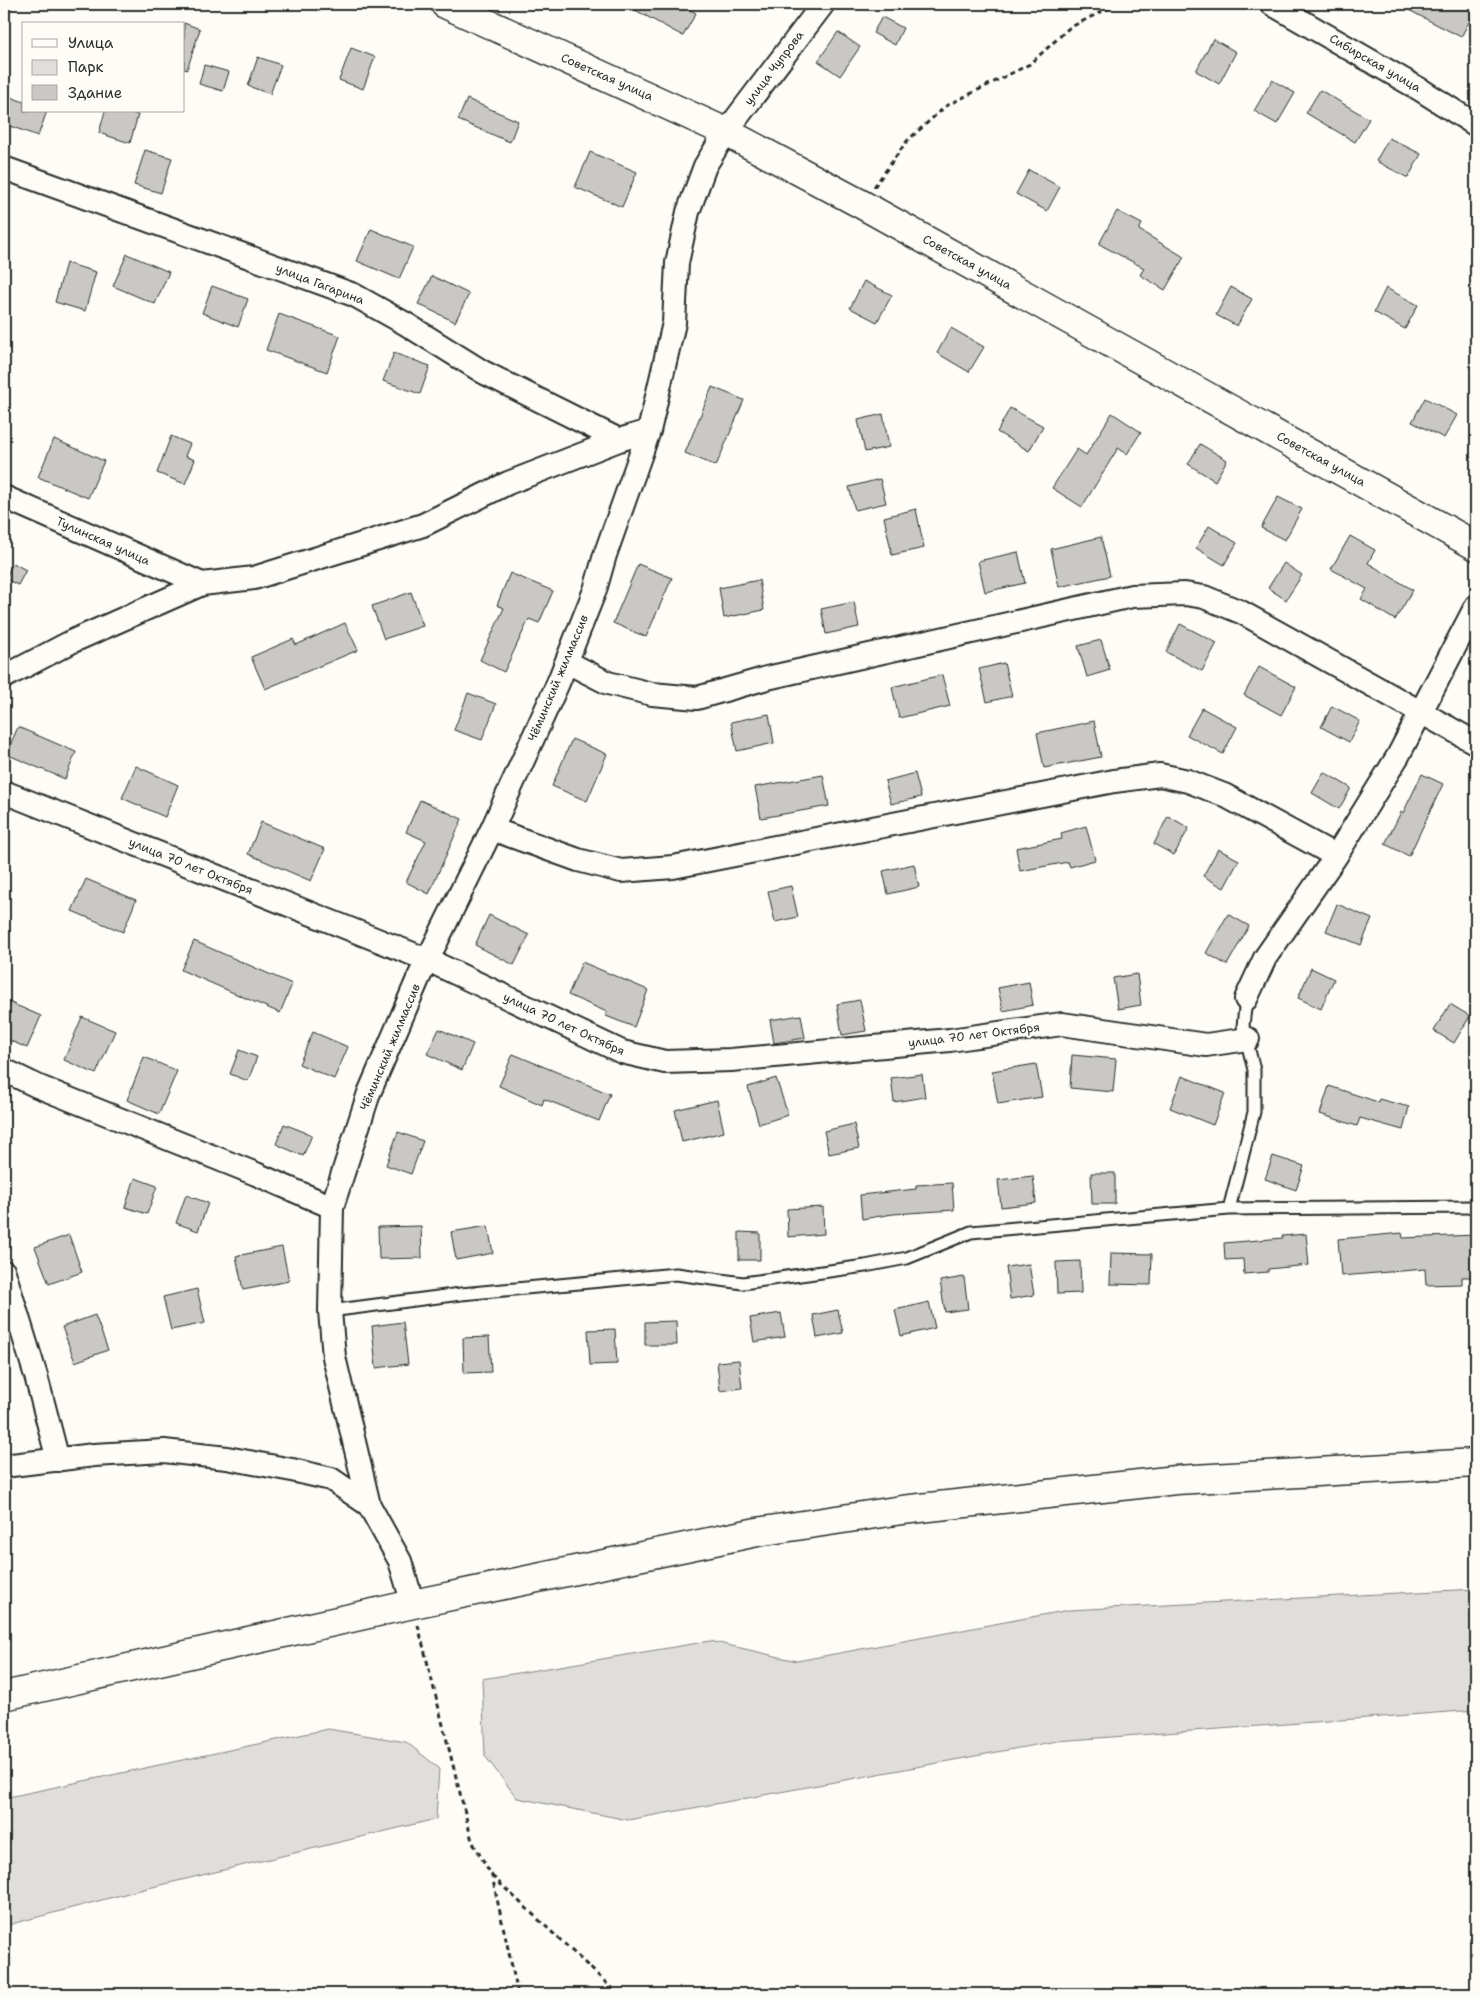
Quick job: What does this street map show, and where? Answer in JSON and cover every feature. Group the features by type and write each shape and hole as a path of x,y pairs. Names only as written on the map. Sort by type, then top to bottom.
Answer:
{"main road":[{"name":"Советская улица","path":"445,4 726,132 861,204 1476,546"},
{"path":"4,1696 413,1604 757,1532 902,1510 1176,1480 1476,1463"}],"street":[{"name":"улица Чупрова","path":"726,132 822,4"},
{"name":"Сибирская улица","path":"1272,4 1421,90 1476,125"},
{"name":"Чёминский жилмассив","path":"413,1604 400,1561 369,1505 334,1357 330,1311 332,1207 369,1093 428,960 492,829 567,662 595,590 604,555 649,431 674,323 677,263 688,212 705,166 726,132"},
{"name":"улица Гагарина","path":"4,168 354,295 406,324 483,372 619,440"},
{"path":"4,677 73,641 202,584 254,578 423,525 508,483 619,440 649,431"},
{"name":"Тулинская улица","path":"4,497 202,584"},
{"path":"567,662 608,683 652,694 697,698 767,678 1066,610 1132,596 1185,594 1204,597 1240,612 1476,743"},
{"path":"1246,999 1265,958 1336,856 1398,756 1476,606"},
{"path":"492,829 578,860 621,871 674,867 1105,783 1160,776 1188,780 1224,795 1336,856"},
{"name":"улица 70 лет Октября","path":"4,792 428,960 622,1052 664,1062 730,1060 950,1040 1062,1024 1206,1045 1248,1039"},
{"path":"4,1070 46,1090 256,1174 332,1207"},
{"path":"4,1272 36,1376 58,1460"},
{"name":"Чёминский жилмассив","path":"4,1466 94,1455 164,1451 227,1458 332,1479 369,1505"}],"lane":[{"path":"1228,1209 1254,1112 1254,1070 1248,1039 1243,1026 1246,999"},
{"path":"330,1311 461,1294 676,1274 744,1283 865,1266 907,1258 971,1232 1228,1209 1476,1207"}],"path":[{"path":"861,204 906,141 946,106 1030,64 1069,28 1117,4"},
{"path":"413,1604 472,1841 492,1876 618,1994"},
{"path":"492,1876 518,1994"}],"green space":[{"path":"1476,1589 1476,1710 1057,1741 628,1820 517,1798 485,1756 482,1679 710,1641 797,1661 1069,1610"},
{"path":"328,1729 406,1742 439,1768 436,1819 136,1891 4,1926 4,1798"}],"building":[{"path":"624,4 679,4 696,13 683,36"},
{"path":"1397,4 1466,4 1476,9 1461,37"},
{"path":"882,17 903,28 895,45 873,33"},
{"path":"185,23 200,29 187,70 185,69"},
{"path":"838,32 860,47 840,76 818,61"},
{"path":"1213,39 1236,52 1219,84 1196,71"},
{"path":"351,48 375,57 363,89 339,80"},
{"path":"258,57 281,65 270,94 248,86"},
{"path":"204,65 229,72 223,91 199,84"},
{"path":"1272,80 1295,93 1277,124 1254,111"},
{"path":"1320,90 1369,119 1355,142 1306,113"},
{"path":"8,96 22,101 22,112 47,112 38,136 4,124 4,107"},
{"path":"467,99 518,121 510,142 458,120"},
{"path":"105,112 129,112 138,115 130,143 99,133"},
{"path":"1389,138 1421,154 1408,178 1376,161"},
{"path":"145,150 172,158 161,193 134,185"},
{"path":"590,152 637,172 622,207 575,187"},
{"path":"1029,170 1060,187 1047,211 1016,194"},
{"path":"1117,211 1142,224 1139,230 1184,257 1165,290 1140,275 1144,268 1099,244"},
{"path":"371,229 413,247 399,279 357,261"},
{"path":"127,254 169,272 155,304 113,286"},
{"path":"66,263 96,272 85,311 55,302"},
{"path":"432,276 469,294 455,322 418,304"},
{"path":"864,281 892,295 877,322 850,308"},
{"path":"212,286 248,299 238,327 202,313"},
{"path":"1231,287 1252,299 1237,326 1216,315"},
{"path":"1386,288 1418,305 1405,329 1374,312"},
{"path":"279,314 340,336 327,372 266,350"},
{"path":"951,328 984,347 969,372 937,353"},
{"path":"394,353 430,366 420,394 383,381"},
{"path":"712,387 744,400 716,466 685,453"},
{"path":"1425,398 1457,415 1444,438 1412,422"},
{"path":"1010,408 1043,426 1029,451 997,432"},
{"path":"1112,413 1141,432 1127,454 1118,448 1082,507 1052,488 1077,449 1086,455"},
{"path":"883,414 889,447 865,452 858,420"},
{"path":"171,436 190,444 185,456 195,460 185,484 157,473"},
{"path":"54,439 104,461 88,498 38,477"},
{"path":"1200,444 1227,460 1215,481 1188,464"},
{"path":"880,479 886,503 855,510 849,487"},
{"path":"1278,497 1302,509 1285,540 1261,528"},
{"path":"916,509 924,548 892,555 884,517"},
{"path":"1209,526 1237,543 1224,565 1196,548"},
{"path":"1350,536 1375,550 1368,563 1413,590 1395,620 1361,599 1367,589 1331,569"},
{"path":"1101,537 1110,576 1059,587 1051,549"},
{"path":"1018,552 1025,583 985,592 978,561"},
{"path":"13,563 26,570 18,585 5,579"},
{"path":"1284,563 1302,575 1286,600 1268,588"},
{"path":"638,564 672,578 646,637 613,623"},
{"path":"510,573 553,591 539,623 529,619 504,672 480,660 504,608 497,605"},
{"path":"759,580 764,610 724,618 719,588"},
{"path":"411,592 423,626 384,639 372,606"},
{"path":"854,602 859,627 826,634 821,609"},
{"path":"345,623 358,650 265,689 251,657 293,639 296,645"},
{"path":"1180,624 1217,643 1202,671 1166,652"},
{"path":"1101,640 1110,670 1087,677 1078,646"},
{"path":"1004,663 1012,696 987,702 979,669"},
{"path":"1259,667 1296,687 1281,715 1244,695"},
{"path":"942,675 950,706 899,718 892,687"},
{"path":"468,693 496,704 482,740 454,730"},
{"path":"1332,706 1360,721 1349,742 1321,727"},
{"path":"1202,708 1237,727 1223,754 1187,735"},
{"path":"769,714 774,743 737,751 731,722"},
{"path":"1094,721 1101,757 1044,768 1037,733"},
{"path":"18,727 76,752 65,779 6,754"},
{"path":"572,739 607,754 587,801 552,786"},
{"path":"136,766 178,785 165,817 122,798"},
{"path":"1324,772 1351,788 1339,809 1312,793"},
{"path":"915,773 921,797 891,804 885,781"},
{"path":"1422,774 1443,784 1409,856 1385,844"},
{"path":"823,775 829,806 761,818 755,787"},
{"path":"420,800 462,819 429,894 406,882 426,841 406,832"},
{"path":"1168,816 1189,828 1174,855 1154,844"},
{"path":"261,822 325,849 311,881 248,854"},
{"path":"1086,826 1095,860 1070,867 1068,862 1020,871 1016,848 1062,839 1061,833"},
{"path":"1218,849 1239,860 1224,888 1203,876"},
{"path":"914,864 919,887 888,894 883,871"},
{"path":"86,879 136,900 123,932 72,911"},
{"path":"791,886 798,917 775,922 768,891"},
{"path":"1337,904 1372,919 1361,945 1326,931"},
{"path":"1228,914 1249,926 1227,965 1206,953"},
{"path":"489,915 529,935 514,965 475,945"},
{"path":"194,941 292,984 280,1013 181,970"},
{"path":"582,962 648,990 634,1027 606,1016 607,1012 568,995"},
{"path":"1311,968 1334,979 1321,1009 1298,998"},
{"path":"1137,974 1141,1005 1118,1009 1113,978"},
{"path":"1029,982 1033,1005 1003,1011 998,988"},
{"path":"4,1000 41,1016 27,1048 4,1038"},
{"path":"860,1000 866,1031 842,1035 837,1004"},
{"path":"1450,1004 1470,1016 1454,1043 1434,1031"},
{"path":"801,1015 805,1038 774,1043 770,1020"},
{"path":"82,1017 115,1031 96,1074 64,1060"},
{"path":"439,1029 473,1044 462,1070 427,1054"},
{"path":"313,1032 348,1047 334,1079 299,1064"},
{"path":"239,1050 257,1057 248,1081 230,1074"},
{"path":"513,1054 610,1094 599,1121 544,1099 542,1105 499,1086"},
{"path":"1072,1055 1116,1059 1113,1092 1070,1088"},
{"path":"144,1057 177,1071 159,1114 127,1100"},
{"path":"1036,1064 1042,1097 998,1104 992,1071"},
{"path":"922,1074 925,1097 894,1102 891,1078"},
{"path":"1182,1076 1225,1093 1213,1125 1170,1108"},
{"path":"776,1078 788,1115 759,1124 748,1087"},
{"path":"1329,1086 1378,1102 1379,1099 1409,1107 1403,1130 1360,1118 1357,1126 1320,1114"},
{"path":"717,1100 724,1132 682,1142 675,1110"},
{"path":"284,1124 312,1135 303,1156 276,1144"},
{"path":"854,1124 859,1148 829,1154 824,1131"},
{"path":"398,1132 423,1141 411,1174 386,1165"},
{"path":"1273,1156 1304,1166 1296,1190 1265,1179"},
{"path":"1091,1173 1115,1173 1115,1204 1092,1204"},
{"path":"1033,1176 1036,1203 1001,1207 998,1180"},
{"path":"135,1178 157,1186 147,1214 125,1207"},
{"path":"952,1183 954,1210 893,1214 862,1219 860,1195 916,1189 916,1185"},
{"path":"186,1195 208,1203 198,1231 176,1223"},
{"path":"823,1207 824,1234 788,1237 787,1209"},
{"path":"421,1226 422,1258 379,1259 378,1227"},
{"path":"488,1226 493,1253 456,1260 451,1232"},
{"path":"739,1232 760,1233 760,1260 739,1260"},
{"path":"1402,1233 1403,1238 1476,1235 1476,1277 1462,1277 1462,1284 1426,1285 1425,1269 1341,1276 1338,1239"},
{"path":"1306,1234 1309,1265 1268,1269 1268,1272 1244,1274 1243,1259 1225,1260 1224,1243"},
{"path":"69,1235 82,1272 49,1284 35,1247"},
{"path":"282,1247 289,1281 243,1290 236,1256"},
{"path":"1111,1253 1152,1254 1151,1285 1110,1284"},
{"path":"1080,1261 1081,1293 1057,1294 1056,1262"},
{"path":"1029,1264 1034,1295 1010,1299 1006,1267"},
{"path":"964,1277 968,1309 945,1312 940,1281"},
{"path":"197,1289 205,1323 171,1330 163,1297"},
{"path":"929,1302 935,1328 901,1336 895,1310"},
{"path":"838,1310 843,1333 817,1338 813,1315"},
{"path":"781,1313 785,1337 754,1342 750,1318"},
{"path":"95,1315 108,1350 75,1362 62,1327"},
{"path":"676,1321 677,1345 645,1345 645,1322"},
{"path":"403,1322 408,1364 376,1368 372,1326"},
{"path":"615,1329 617,1364 590,1365 588,1330"},
{"path":"489,1337 491,1372 464,1373 463,1338"},
{"path":"739,1360 742,1388 720,1391 717,1362"}]}
